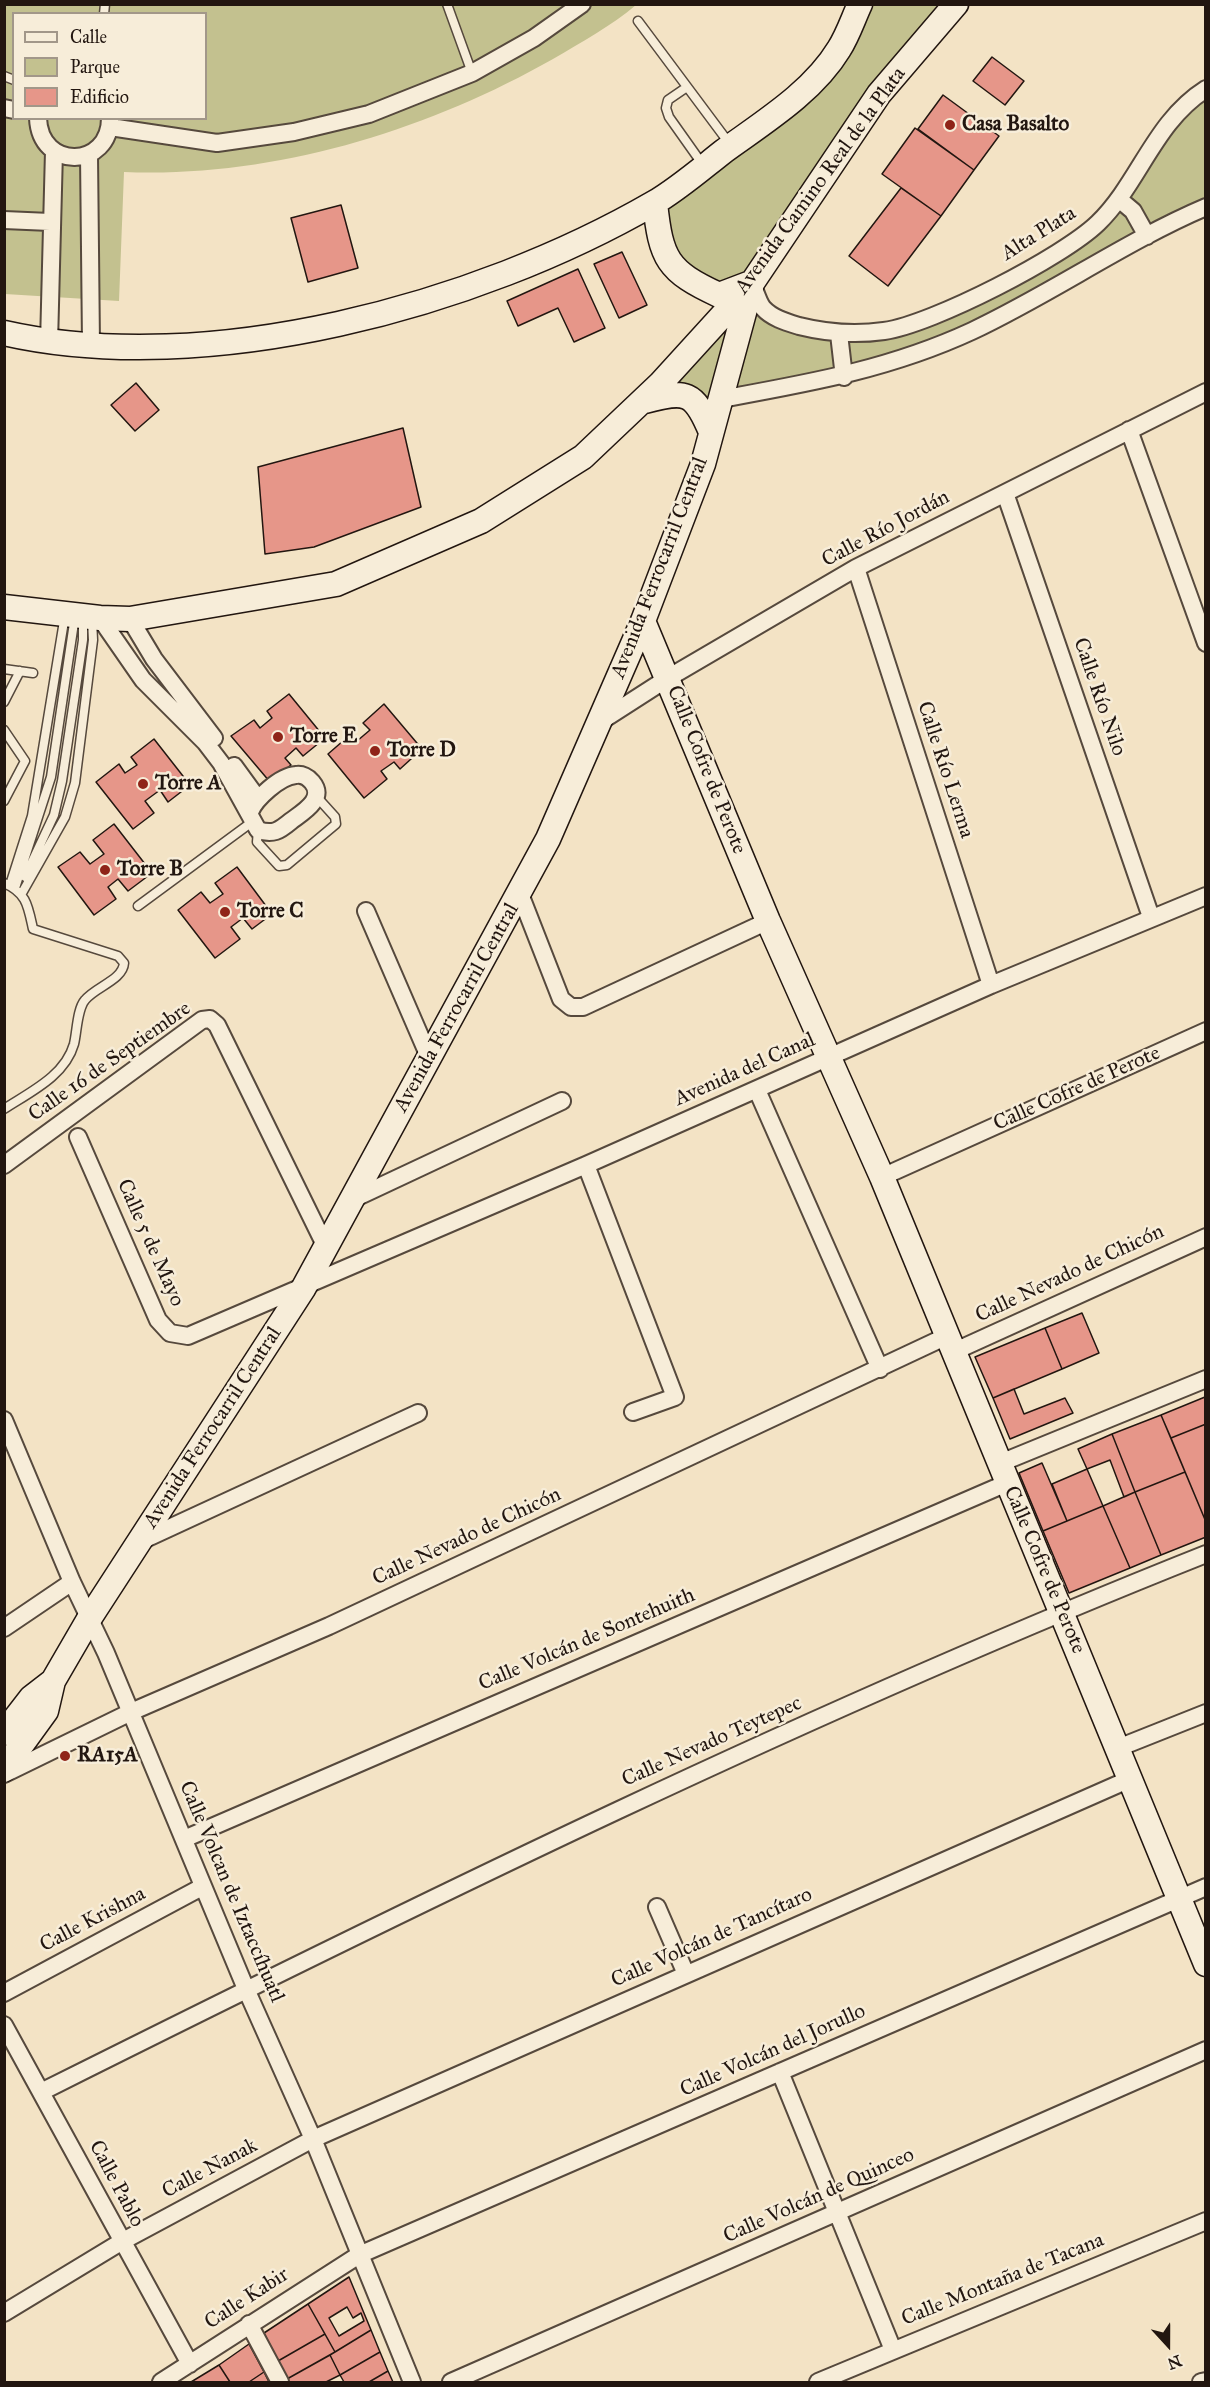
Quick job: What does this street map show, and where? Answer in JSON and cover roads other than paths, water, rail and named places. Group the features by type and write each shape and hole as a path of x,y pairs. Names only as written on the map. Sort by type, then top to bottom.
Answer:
{"street":[{"path":"39,125 45,143 54,152 65,157 89,155 99,148 110,123 217,143 294,132 369,114 472,73 534,38 582,4"},
{"path":"4,333 49,343 126,346 217,343 331,327 417,303 524,268 655,203 807,87 839,49 860,4"},
{"name":"Avenida Camino Real de la Plata","path":"4,607 130,619 336,584 481,521 583,457 642,401 752,283 879,94 956,4"},
{"name":"Alta Plata","path":"752,283 762,308 781,321 840,334 886,331 919,321 1044,261 1097,224 1120,200 1157,136 1178,112 1206,89"},
{"path":"49,343 50,222 54,152"},
{"path":"89,155 91,344"},
{"path":"1120,200 1133,211 1147,236"},
{"path":"655,203 658,234 665,256 675,270 689,281 719,295 752,283"},
{"path":"721,399 844,377 894,362 971,331 1079,276 1147,236 1206,207"},
{"path":"4,220 50,222"},
{"name":"Avenida Ferrocarril Central","path":"4,1771 46,1711 53,1682 89,1619 303,1288 548,839 642,621 703,464 752,283"},
{"path":"840,334 844,377"},
{"name":"Calle Río Jordán","path":"598,724 668,678 856,568 1206,392"},
{"path":"642,401 674,393 688,396 699,408 711,432"},
{"path":"1130,430 1206,643"},
{"name":"Calle Río Nilo","path":"1005,493 1151,917"},
{"name":"Calle Río Lerma","path":"856,568 990,985"},
{"path":"83,616 206,742 254,816 268,834 278,832 313,805 316,796 315,786 308,778 299,774 289,776 254,816"},
{"path":"130,619 254,816"},
{"name":"Calle Cofre de Perote","path":"642,621 668,678 768,921 882,1177 1206,1964"},
{"path":"520,894 561,999 571,1007 583,1007 768,921"},
{"name":"Avenida del Canal","path":"303,1288 757,1090 990,985 1206,896"},
{"path":"366,911 430,1059"},
{"name":"Calle 16 de Septiembre","path":"4,1165 202,1020 210,1019 217,1025 325,1245"},
{"name":"Calle Cofre de Perote","path":"882,1177 1206,1031"},
{"path":"757,1090 880,1369"},
{"path":"350,1200 562,1101"},
{"name":"Calle 5 de Mayo","path":"78,1137 158,1320 170,1333 188,1336 303,1288"},
{"path":"586,1165 675,1397 633,1412"},
{"name":"Calle Nevado de Chicón","path":"4,1771 131,1712 329,1626 880,1369 950,1344 1206,1237"},
{"name":"Calle Volcán de Sontehuith","path":"184,1839 1003,1473 1206,1379"},
{"path":"140,1542 418,1413"},
{"name":"Calle Volcan de Iztaccíhuatl","path":"4,1420 72,1582 131,1712 202,1887 313,2139 412,2382"},
{"name":"Calle Nevado Teytepec","path":"246,1989 651,1794 1062,1611 1206,1554"},
{"path":"4,1628 72,1582"},
{"name":"Avenida Ferrocarril Central","path":"4,1733 30,1698 53,1682"},
{"path":"1118,1748 1206,1713"},
{"name":"Calle Volcán de Tancítaro","path":"313,2139 1130,1779"},
{"name":"Calle Krishna","path":"4,1993 202,1887"},
{"name":"Calle Volcán del Jorullo","path":"359,2255 1206,1887"},
{"path":"657,1907 686,1974"},
{"path":"40,2092 246,1989"},
{"name":"Calle Pablo","path":"4,2025 189,2364"},
{"name":"Calle Volcán de Quinceo","path":"451,2382 1206,2050"},
{"path":"780,2072 893,2350"},
{"name":"Calle Nanak","path":"4,2313 122,2242 313,2139"},
{"name":"Calle Montaña de Tacana","path":"818,2382 1206,2221"},
{"name":"Calle Kabir","path":"172,2379 189,2364 249,2324 359,2255"},
{"path":"249,2324 279,2382"},
{"path":"1201,2382 1206,2380"}],"lane":[{"path":"447,4 472,73"},
{"path":"638,21 731,146"},
{"path":"687,87 668,100 666,108 669,117 704,166"},
{"path":"14,888 83,616"},
{"path":"14,888 54,815 62,781 83,640 83,616"},
{"path":"4,669 33,673"},
{"path":"4,702 20,671"},
{"path":"4,730 25,761 4,801"},
{"path":"254,816 257,842 273,862 279,866 287,865 336,824 334,817 316,796"},
{"path":"138,906 254,816"},
{"path":"4,1109 65,1064 73,1047 83,1001 123,968 124,963 118,956 33,929 28,907 14,888"}],"place":[{"name":"Casa Basalto","path":"950,125"},
{"name":"Torre E","path":"278,737"},
{"name":"Torre D","path":"375,751"},
{"name":"Torre A","path":"143,784"},
{"name":"Torre B","path":"105,870"},
{"name":"Torre C","path":"225,912"},
{"name":"RA15A","path":"65,1756"}]}
